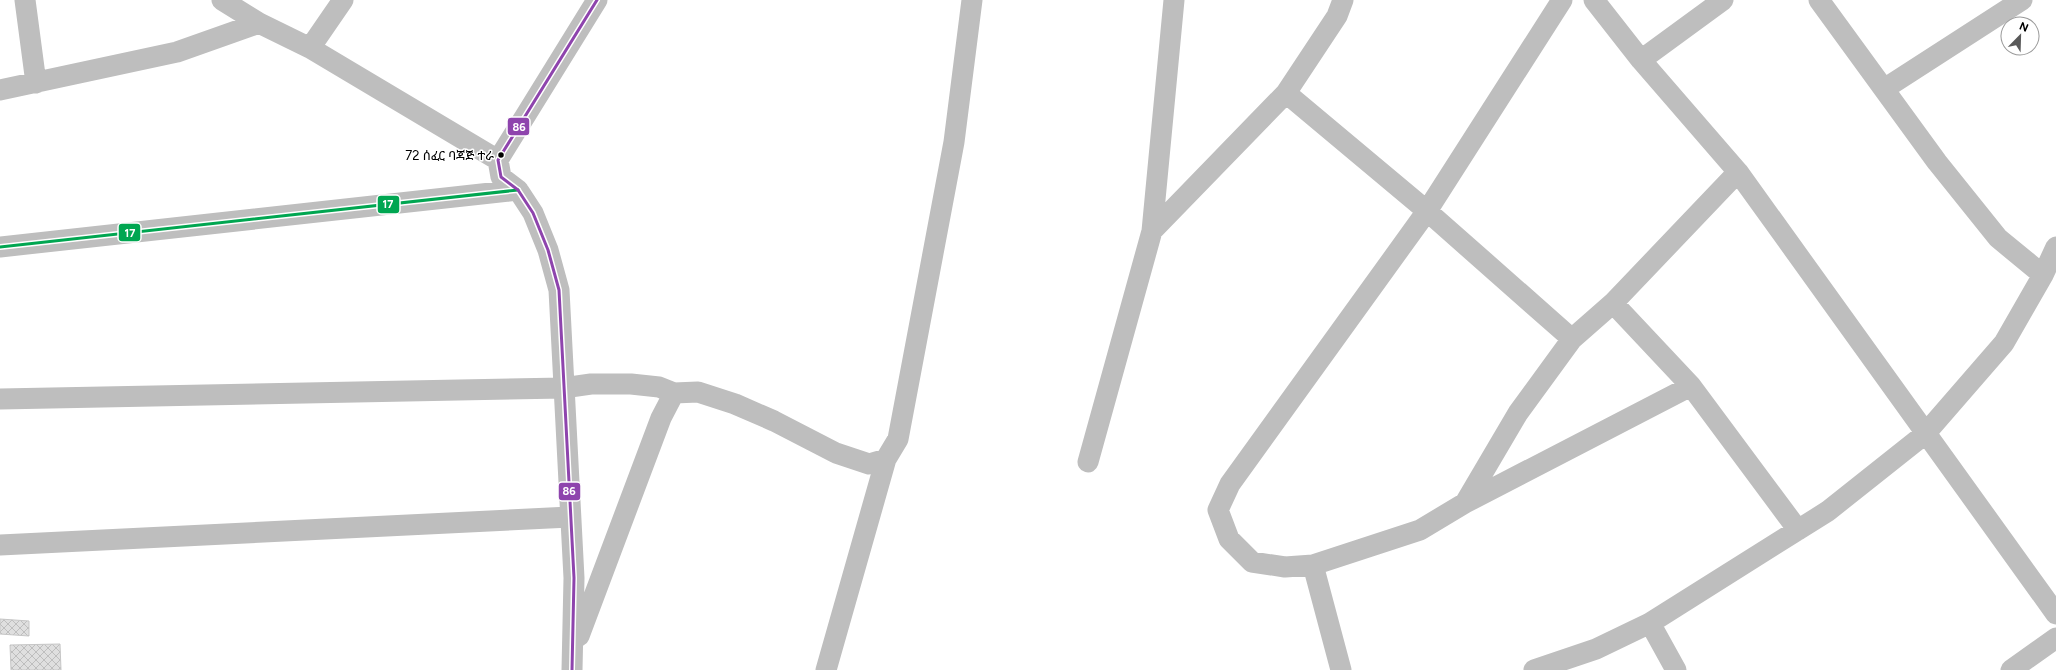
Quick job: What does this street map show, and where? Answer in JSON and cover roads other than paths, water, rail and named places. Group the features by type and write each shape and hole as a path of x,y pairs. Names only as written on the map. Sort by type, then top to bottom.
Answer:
{"street":[{"path":"25,0 36,83"},
{"path":"222,0 260,23 310,48 498,160"},
{"path":"310,48 344,0"},
{"path":"572,670 574,649 574,578 559,290 548,250 533,213 518,190 501,177 498,160 597,0"},
{"path":"826,670 886,459 898,439 953,150 972,0"},
{"path":"1088,462 1152,231 1174,0"},
{"path":"1152,231 1286,93 1337,16 1343,0"},
{"path":"1562,0 1427,211 1230,484 1218,510 1229,539 1252,562 1285,567 1313,565 1420,530 1465,503 1691,386"},
{"path":"1594,0 1641,60 1738,172 1925,434 2056,614"},
{"path":"1641,60 1723,0"},
{"path":"1819,0 1937,162 1998,238 2043,275"},
{"path":"1884,89 2022,0"},
{"path":"0,90 177,52 260,23"},
{"path":"1286,93 1427,211 1572,339"},
{"path":"1465,503 1518,412 1572,339 1613,303 1738,172"},
{"path":"0,247 518,190"},
{"path":"1534,670 1596,649 1650,623 1828,511 1925,434 2004,343 2043,275 2056,246"},
{"path":"1613,303 1691,386 1798,530"},
{"path":"0,400 563,388 591,384 631,384 659,387 674,393 698,392 735,404 774,421 836,453 869,464 886,459"},
{"path":"574,649 661,418 674,393"},
{"path":"0,545 570,517"},
{"path":"1313,565 1341,670"},
{"path":"1650,623 1676,670"},
{"path":"2011,670 2056,638"}],"place":[{"name":"72 ሰፈር ባጃጅ ተራ","path":"501,155"}]}
